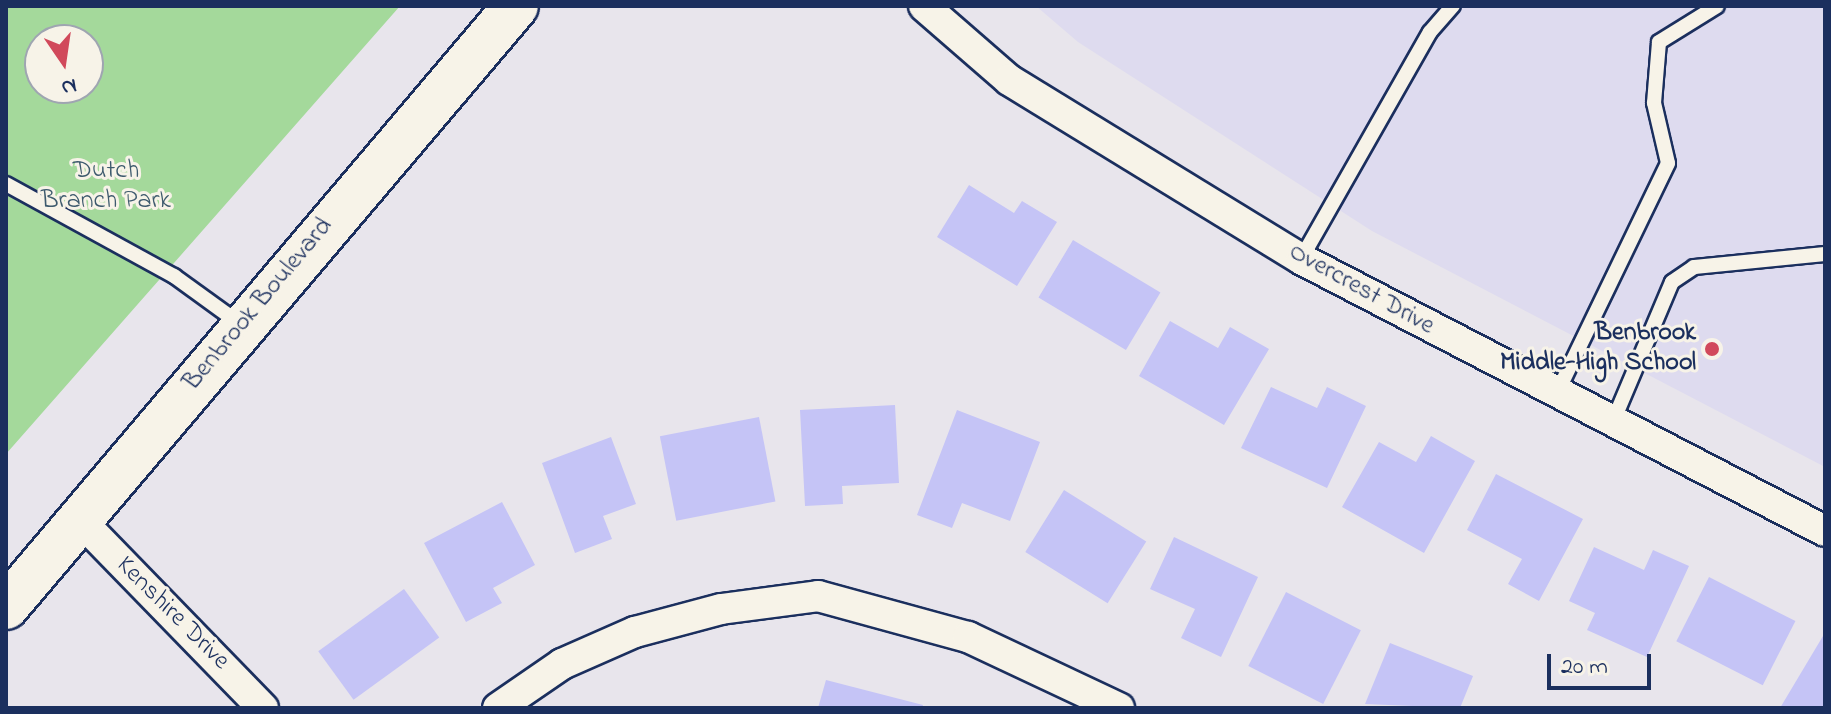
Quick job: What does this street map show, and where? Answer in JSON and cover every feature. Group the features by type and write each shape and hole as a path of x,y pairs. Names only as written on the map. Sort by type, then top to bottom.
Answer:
{"highway":[{"name":"Benbrook Boulevard","path":"6,607 516,6"}],"street":[{"name":"Overcrest Drive","path":"924,6 1009,80 1301,259 1556,396 1825,531"},
{"name":"Kenshire Drive","path":"81,521 263,708"},
{"path":"498,708 562,664 635,632 721,609 818,596 968,637 1119,708"}],"lane":[{"path":"1301,259 1430,32 1453,6"},
{"path":"1556,396 1668,163 1654,103 1659,42 1717,6"},
{"path":"6,184 174,276 242,326"},
{"path":"1612,424 1672,282 1694,267 1825,255"}],"shaded area":[{"name":"Benbrook Middle-High School","path":"1036,6 1825,6 1825,467 1372,231 1078,42"}],"green space":[{"name":"Dutch Branch Park","path":"6,6 400,6 6,454"}],"building":[{"path":"969,185 1014,213 1022,201 1057,222 1017,286 937,237"},
{"path":"1073,240 1160,293 1126,350 1038,297"},
{"path":"1170,321 1218,348 1230,327 1269,349 1224,425 1139,376"},
{"path":"1271,387 1317,408 1327,387 1366,406 1327,488 1241,448"},
{"path":"895,405 899,483 842,486 843,504 805,506 800,410"},
{"path":"957,410 1040,442 1010,521 962,503 952,528 917,515"},
{"path":"759,417 775,501 676,521 660,436"},
{"path":"1431,436 1475,461 1424,553 1342,507 1379,442 1416,462"},
{"path":"611,437 636,504 603,516 612,539 575,553 542,463"},
{"path":"1496,474 1583,519 1539,601 1508,584 1522,559 1467,530"},
{"path":"1064,490 1146,541 1108,603 1025,552"},
{"path":"502,502 535,565 493,588 502,603 466,622 424,543"},
{"path":"1174,537 1258,577 1221,657 1181,638 1195,609 1150,589"},
{"path":"1594,547 1644,570 1653,550 1689,566 1647,657 1587,630 1595,613 1569,601"},
{"path":"1709,577 1795,621 1763,685 1676,641"},
{"path":"404,589 439,638 354,700 318,651"},
{"path":"1286,592 1361,630 1323,704 1248,666"},
{"path":"1823,636 1825,708 1780,708"},
{"path":"1390,643 1473,676 1460,708 1365,704"},
{"path":"826,680 923,705 922,708 818,708"}],"place":[{"name":"Benbrook Middle-High School","path":"1712,349"}]}
